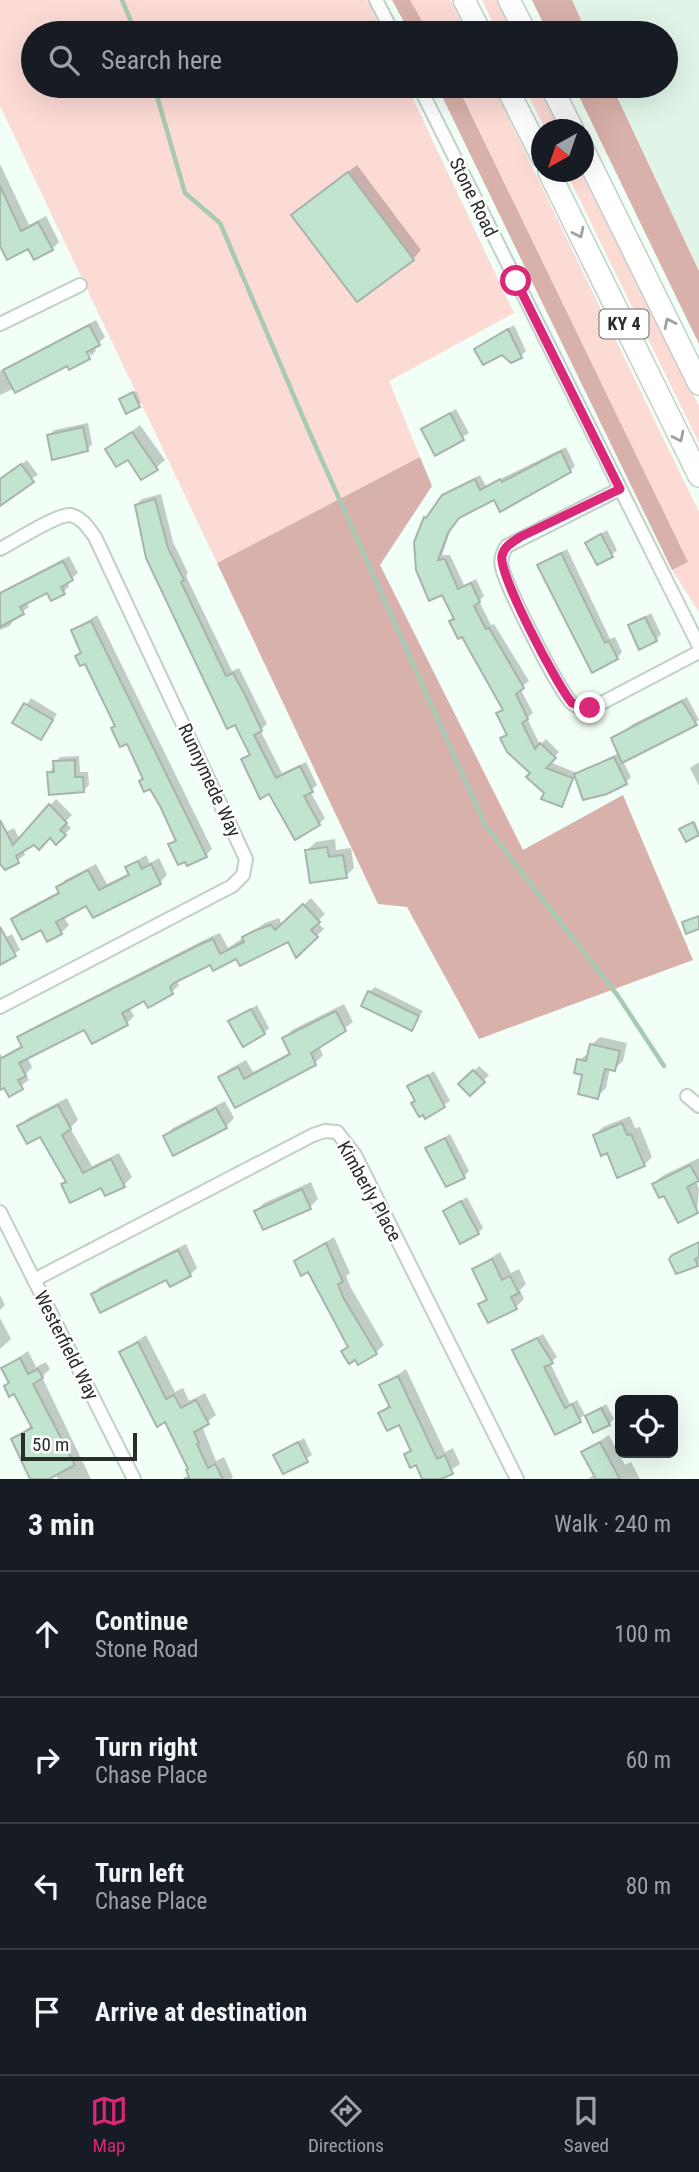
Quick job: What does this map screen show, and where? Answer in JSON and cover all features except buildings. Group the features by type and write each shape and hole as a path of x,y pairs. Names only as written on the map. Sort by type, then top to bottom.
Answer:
{"highway":[{"path":"464,0 475,21"},
{"path":"509,0 520,21"},
{"path":"512,98 531,137"},
{"path":"557,98 568,119"},
{"name":"KY 4","path":"594,172 699,384"},
{"name":"KY 4","path":"554,182 699,476"}],"street":[{"path":"376,0 387,21"},
{"name":"Stone Road","path":"425,98 699,646"},
{"path":"0,324 80,285"},
{"path":"620,489 507,547 501,557 506,578 560,685 572,703 580,707 594,707 699,652"},
{"name":"Runnymede Way","path":"0,549 62,516 77,518 86,524 96,537 246,859 243,875 232,886 0,1007"},
{"path":"687,1096 699,1106"},
{"name":"Kimberly Place","path":"34,1280 313,1135 325,1131 337,1132 355,1155 517,1479"},
{"name":"Westerfield Way","path":"0,1212 134,1479"}],"shaded area":[{"path":"0,0 367,0 377,21 21,21 21,98 413,98 514,313 389,381 420,457 217,563 0,106"},
{"path":"392,0 410,0 422,21 403,21"},
{"path":"410,0 450,0 461,21 422,21"},
{"path":"482,0 500,0 510,21 492,21"},
{"path":"532,0 572,0 582,21 542,21"},
{"path":"572,0 699,0 699,270 619,98 678,98 678,21 582,21"},
{"path":"443,98 463,98 688,562 672,570"},
{"path":"464,98 499,98 531,165 531,182 539,182 699,512 699,612 672,570 688,562"},
{"path":"530,98 548,98 559,119 540,119"},
{"path":"580,98 618,98 699,271 699,344 594,127 594,119 590,119"},
{"path":"571,182 590,182 699,406 699,443"},
{"path":"420,457 432,486 380,565 523,850 623,795 693,960 479,1039 407,907 378,904 217,563"}],"waterway":[{"path":"122,0 131,21"},
{"path":"157,98 185,193 220,223 308,429 485,825 618,996 664,1066"}],"route":[{"path":"516,281 620,489 520,537 503,551 501,557 506,578 566,697 580,707 590,708"}]}
